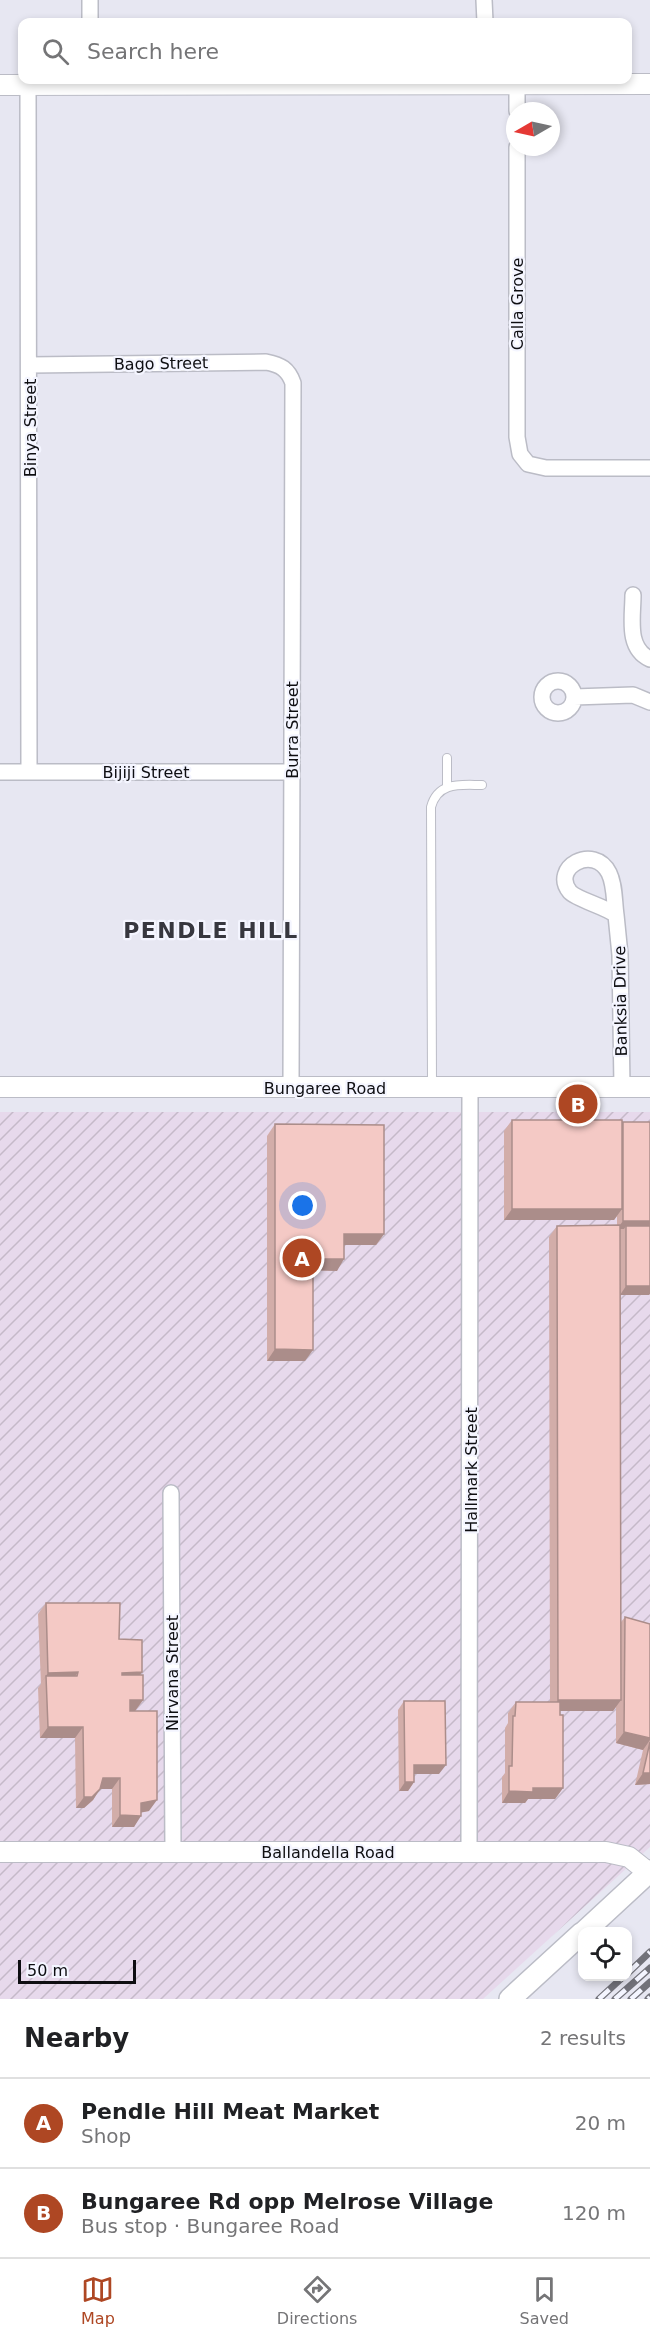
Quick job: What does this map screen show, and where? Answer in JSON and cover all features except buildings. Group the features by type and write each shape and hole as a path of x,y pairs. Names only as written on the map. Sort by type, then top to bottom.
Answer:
{"main road":[{"path":"588,1927 649,1872"},
{"path":"510,1999 578,1937"}],"street":[{"path":"90,0 90,18"},
{"path":"484,0 485,18"},
{"path":"0,85 49,84"},
{"path":"507,84 650,84"},
{"name":"Binya Street","path":"28,85 29,772"},
{"path":"517,85 517,102"},
{"name":"Calla Grove","path":"517,156 517,436 524,461 546,468 650,468"},
{"name":"Bago Street","path":"30,364 266,363 280,366 289,372"},
{"name":"Burra Street","path":"289,372 293,383 291,1088"},
{"path":"633,595 634,644 642,655 650,659"},
{"path":"574,697 633,695 650,702"},
{"name":"Bijiji Street","path":"0,772 292,772"},
{"name":"Banksia Drive","path":"616,915 620,955 622,1087"},
{"name":"Bungaree Road","path":"0,1087 650,1087"},
{"name":"Hallmark Street","path":"470,1088 470,1852"},
{"name":"Nirvana Street","path":"171,1493 173,1852"},
{"name":"Ballandella Road","path":"0,1852 615,1852 629,1857 649,1872"}],"lane":[{"path":"447,758 447,786"},
{"path":"432,1088 431,807 435,796 447,786 482,785"}],"shaded area":[{"path":"0,1112 650,1112 650,1847 483,1999 0,1999"}],"railway":[{"path":"632,1969 650,1952"},
{"path":"615,1999 650,1968"},
{"path":"599,1999 619,1981"},
{"path":"631,1999 650,1982"}],"place":[{"name":"Bungaree Rd opp Melrose Village","path":"578,1104"},
{"name":"Pendle Hill Meat Market","path":"302,1258"}],"district":[{"name":"PENDLE HILL","path":"211,930"}]}
